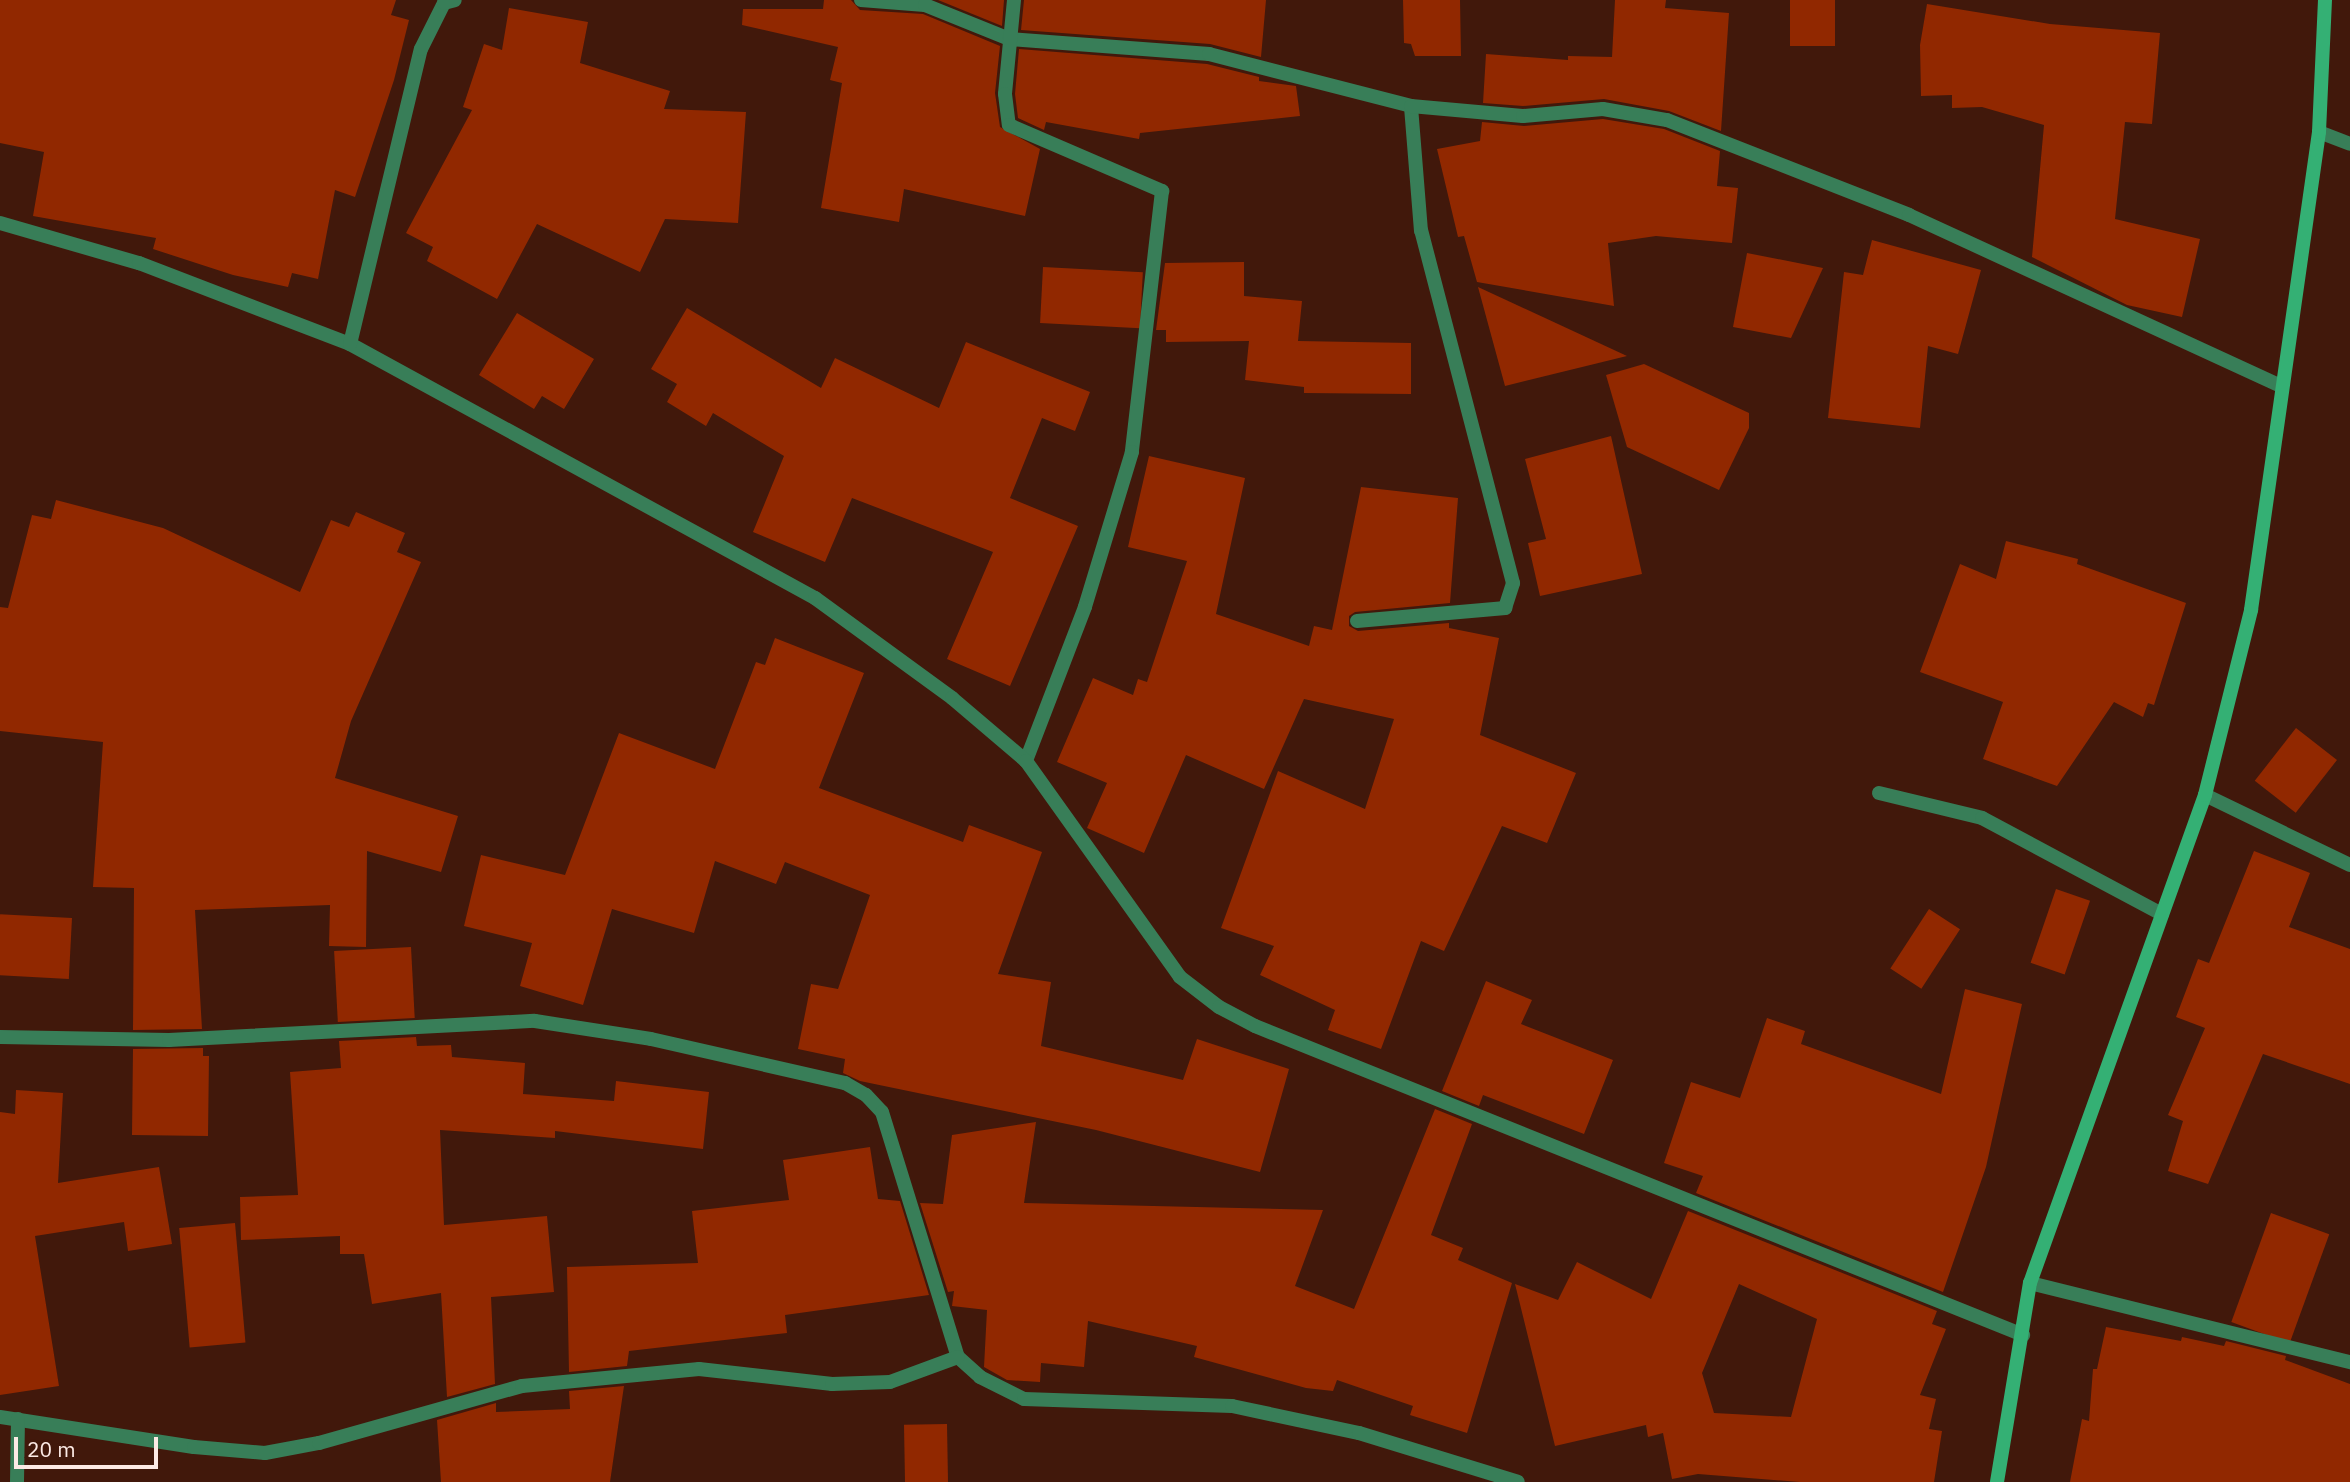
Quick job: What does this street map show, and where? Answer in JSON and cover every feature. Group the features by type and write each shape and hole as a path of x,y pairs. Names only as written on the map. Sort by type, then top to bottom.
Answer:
{"street":[{"path":"350,344 421,49 444,3 455,0"},
{"path":"861,0 925,5 1009,38 1209,54 1411,106 1523,116 1603,109 1667,120 1909,215 2281,386"},
{"path":"1014,0 1005,94 1009,125 1162,191 1132,452 1085,607 1026,761"},
{"path":"1997,1482 2023,1335 2029,1283 2205,795 2251,610 2319,132 2325,0"},
{"path":"1357,621 1505,608 1513,583 1421,232 1411,106"},
{"path":"2319,132 2350,144"},
{"path":"0,223 139,263 350,344 815,598 952,698 1026,761 1180,977 1219,1007 1255,1026 2023,1335"},
{"path":"1879,793 1982,818 2162,914"},
{"path":"2205,795 2350,865"},
{"path":"0,1037 169,1040 535,1021 652,1039 845,1083 866,1095 882,1112 958,1357 980,1377 1024,1399 1232,1406 1359,1433 1518,1482"},
{"path":"2029,1283 2350,1362"},
{"path":"0,1417 194,1447 265,1453 319,1443 522,1386 699,1369 832,1384 890,1382 958,1357"},
{"path":"17,1482 18,1419"}],"building":[{"path":"0,0 396,0 391,15 409,20 394,80 355,197 335,190 318,279 292,273 288,287 233,275 153,249 156,238 33,216 44,152 0,143"},
{"path":"824,0 851,0 860,10 923,14 1000,46 995,93 1000,127 1040,149 1025,216 904,189 899,222 821,208 842,83 830,80 838,47 742,25 743,9 823,9"},
{"path":"938,0 1004,0 1002,26"},
{"path":"1024,0 1266,0 1261,57 1210,44 1021,30"},
{"path":"1403,0 1460,0 1461,56 1415,56 1411,44 1404,43"},
{"path":"1615,0 1666,0 1665,8 1729,13 1721,131 1669,111 1604,99 1523,106 1483,103 1486,54 1568,60 1568,56 1612,57"},
{"path":"1790,0 1835,0 1835,46 1790,46"},
{"path":"1927,4 2050,24 2160,33 2152,124 2125,122 2115,219 2200,239 2182,317 2127,305 2032,257 2044,125 1982,107 1952,108 1952,95 1921,96 1920,45"},
{"path":"509,8 588,22 580,63 670,91 664,109 746,112 738,223 665,219 640,272 537,224 497,299 427,261 433,247 406,233 472,110 463,107 484,44 502,50"},
{"path":"1019,49 1207,64 1259,77 1259,81 1296,86 1300,116 1140,133 1139,139 1046,122 1044,130 1018,118 1015,94"},
{"path":"1603,119 1664,129 1720,151 1717,186 1738,188 1732,243 1656,236 1608,243 1614,306 1477,282 1464,236 1458,237 1437,149 1480,141 1482,122 1524,126"},
{"path":"1872,240 1981,270 1958,354 1928,346 1920,428 1828,418 1844,272 1863,275"},
{"path":"1747,253 1823,268 1791,338 1733,327"},
{"path":"1244,262 1244,296 1302,301 1298,341 1411,343 1411,394 1304,393 1304,387 1245,380 1249,341 1166,342 1166,330 1156,330 1165,263"},
{"path":"1043,267 1143,272 1140,328 1040,323"},
{"path":"1478,287 1627,356 1505,386"},
{"path":"687,308 821,388 835,358 939,408 966,342 1090,392 1075,431 1042,418 1010,498 1078,526 1010,686 947,659 993,552 852,498 825,562 753,532 784,456 713,413 706,426 667,402 677,384 651,369"},
{"path":"517,313 594,359 564,409 542,396 534,409 479,375"},
{"path":"1644,364 1749,413 1749,428 1719,490 1627,447 1606,375"},
{"path":"1611,436 1642,574 1540,596 1528,543 1546,539 1525,459"},
{"path":"1149,456 1245,478 1216,614 1309,646 1314,626 1332,630 1361,487 1458,498 1450,603 1355,612 1349,616 1349,626 1358,631 1449,623 1449,628 1499,638 1480,735 1576,773 1547,843 1502,826 1444,951 1421,941 1381,1049 1328,1030 1335,1010 1260,975 1274,946 1221,928 1278,771 1365,809 1394,719 1304,699 1264,789 1186,755 1144,853 1087,828 1107,783 1057,762 1093,678 1133,695 1138,679 1147,682 1187,561 1128,547"},
{"path":"56,500 163,528 300,592 331,520 349,527 356,512 405,533 397,552 421,562 351,721 335,778 458,816 441,872 367,851 366,947 329,946 330,905 195,910 202,1029 133,1030 134,888 93,887 103,742 0,731 0,607 8,608 32,515 51,519"},
{"path":"2006,541 2078,559 2077,564 2186,603 2154,705 2148,703 2143,717 2114,702 2057,786 1983,759 2003,702 1920,672 1960,564 1996,579"},
{"path":"775,638 864,673 819,788 963,842 969,825 1042,852 998,974 1051,982 1041,1046 1183,1080 1197,1039 1289,1069 1260,1172 1096,1130 860,1081 843,1073 845,1059 798,1049 811,984 838,989 870,895 785,862 776,884 715,861 694,933 612,909 583,1005 520,986 532,943 464,926 481,855 565,875 619,733 715,769 756,662 765,665"},
{"path":"2296,728 2337,760 2296,813 2255,781"},
{"path":"2254,851 2310,873 2289,927 2350,949 2350,1084 2263,1054 2208,1184 2168,1171 2183,1121 2168,1115 2205,1028 2176,1017 2198,959 2209,963"},
{"path":"2056,889 2090,901 2065,974 2031,963"},
{"path":"1929,909 1960,929 1921,989 1890,969"},
{"path":"0,914 72,918 69,979 0,975"},
{"path":"411,947 415,1018 338,1022 334,951"},
{"path":"1486,981 1532,1000 1521,1024 1613,1060 1584,1134 1483,1095 1479,1106 1442,1091"},
{"path":"1965,989 2022,1004 1986,1167 1943,1292 1696,1193 1703,1176 1664,1163 1691,1082 1740,1098 1767,1018 1805,1031 1801,1044 1941,1094"},
{"path":"416,1037 417,1046 451,1045 452,1057 525,1063 523,1094 614,1101 616,1081 709,1092 703,1149 555,1131 555,1138 440,1130 444,1225 547,1216 554,1292 491,1297 495,1384 447,1397 441,1293 372,1304 364,1254 340,1254 340,1236 241,1240 240,1197 298,1195 290,1072 341,1068 339,1041"},
{"path":"203,1048 203,1056 209,1056 208,1136 132,1135 133,1049"},
{"path":"16,1090 63,1093 58,1183 159,1167 172,1244 128,1251 124,1222 35,1236 59,1386 0,1395 0,1112 15,1114"},
{"path":"1435,1109 1472,1124 1431,1235 1463,1248 1458,1260 1512,1283 1467,1433 1410,1415 1413,1406 1337,1380 1333,1391 1306,1388 1194,1357 1197,1346 1088,1321 1084,1367 1041,1363 1040,1382 1007,1380 984,1367 987,1310 952,1306 954,1291 948,1292 920,1203 943,1204 952,1135 1036,1122 1024,1203 1323,1210 1295,1286 1354,1309"},
{"path":"870,1147 878,1199 900,1201 929,1295 785,1315 787,1333 629,1351 627,1366 569,1372 567,1267 698,1263 692,1211 789,1200 783,1160"},
{"path":"1688,1211 1937,1311 1932,1324 1946,1329 1920,1395 1936,1399 1929,1429 1942,1431 1934,1482 1800,1482 1698,1474 1672,1479 1663,1433 1648,1437 1646,1425 1555,1446 1515,1284 1558,1300 1577,1262 1651,1299","holes":["1739,1284 1817,1319 1791,1417 1714,1413 1702,1373"]},
{"path":"2271,1213 2329,1234 2290,1343 2231,1322"},
{"path":"235,1223 245,1343 190,1347 179,1228"},
{"path":"2106,1327 2181,1341 2182,1337 2224,1346 2226,1341 2286,1356 2285,1360 2350,1384 2350,1482 2070,1482 2082,1419 2089,1421 2093,1369 2097,1369"},
{"path":"624,1386 610,1482 441,1482 437,1420 496,1403 496,1412 570,1409 569,1391"},
{"path":"947,1424 948,1482 905,1482 904,1425"}]}
